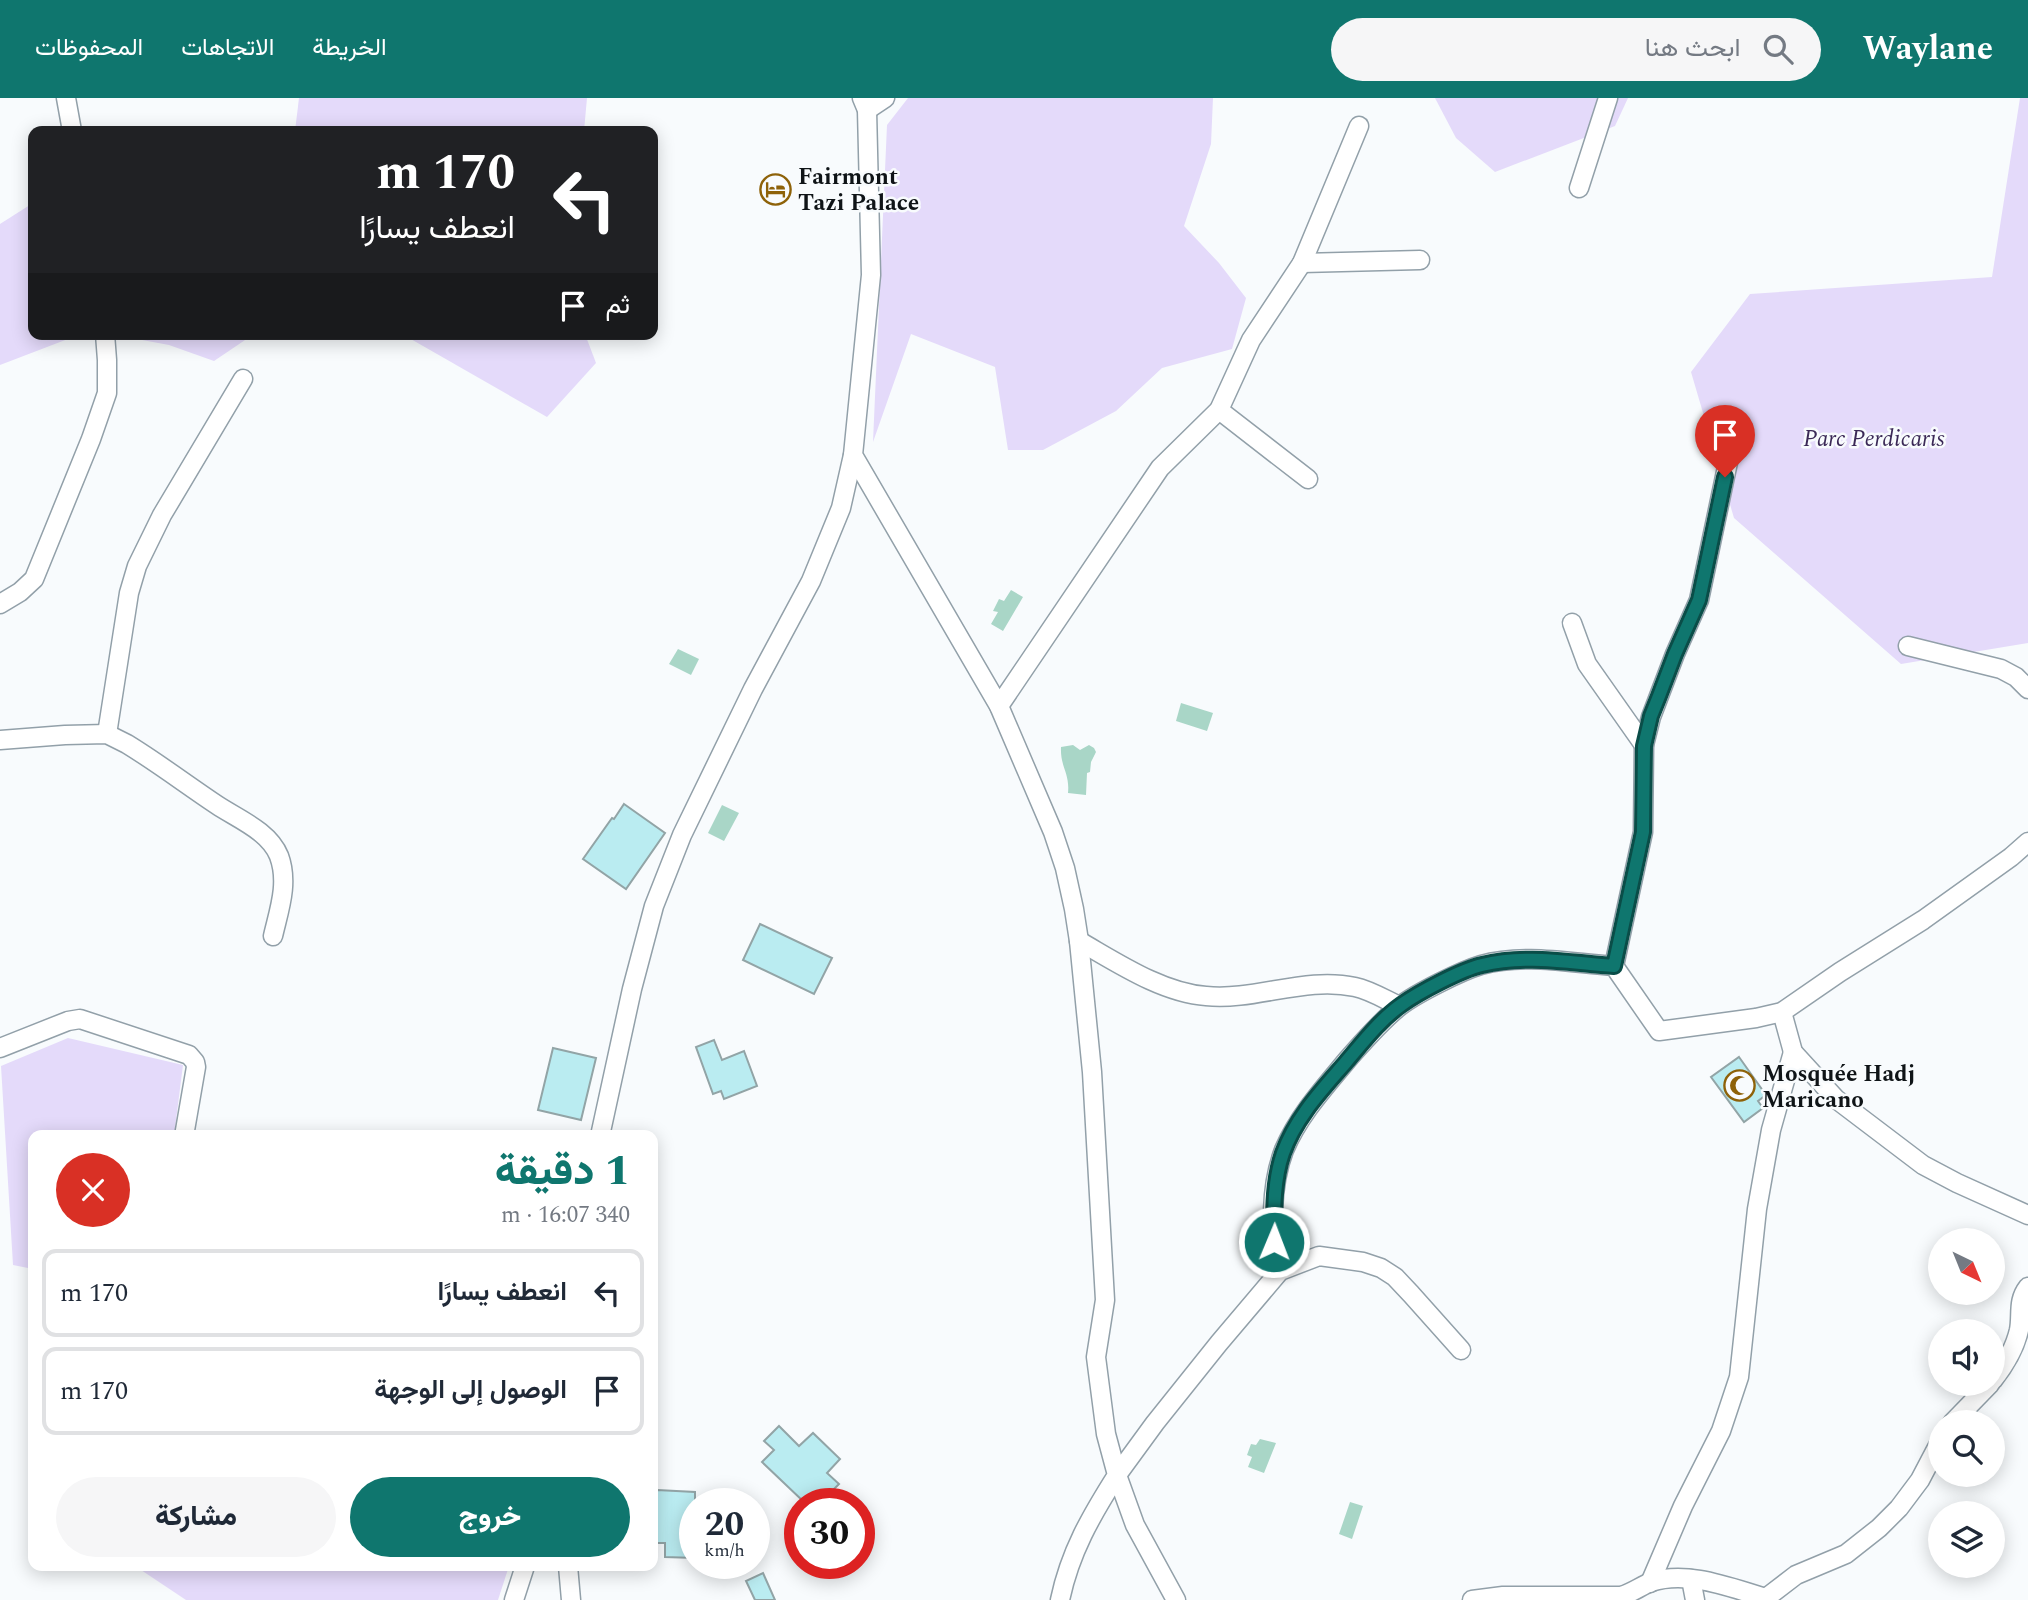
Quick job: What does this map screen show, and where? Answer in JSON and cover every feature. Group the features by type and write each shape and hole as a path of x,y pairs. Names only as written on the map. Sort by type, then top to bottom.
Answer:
{"street":[{"path":"66,98 71,126"},
{"path":"601,1130 632,989 654,905 694,811 753,689 811,581 841,508 853,455 871,275 864,104 885,98"},
{"path":"1579,188 1608,98"},
{"path":"999,706 1160,468 1219,410 1251,340 1302,263 1359,126"},
{"path":"1302,263 1420,260"},
{"path":"0,604 20,592 34,579 91,439 107,393 105,340"},
{"path":"107,734 129,593 137,566 162,515 243,379"},
{"path":"1219,410 1308,479"},
{"path":"1735,429 1699,600 1656,704 1644,746 1643,832 1614,966 1659,1031 1782,1012 1923,920 2028,842"},
{"path":"853,455 999,706 1053,832 1067,878 1079,941 1091,1072 1105,1300 1096,1357 1106,1434 1135,1525 1176,1600"},
{"path":"1572,623 1587,664 1644,746"},
{"path":"1908,646 2001,669 2016,677 2028,689"},
{"path":"0,740 107,734 127,744 255,829 275,848 284,876 284,891 274,936"},
{"path":"1079,941 1130,970 1175,990 1205,996 1240,996 1302,985 1325,984 1356,987 1399,1006"},
{"path":"1280,1271 1274,1242 1276,1187 1283,1153 1304,1112 1372,1032 1399,1006 1416,995 1480,965 1523,959 1614,966"},
{"path":"1782,1012 1793,1052 1836,1099 1923,1165 2028,1215"},
{"path":"0,1048 68,1021 80,1019 189,1055 196,1068 185,1130"},
{"path":"1650,1583 1683,1506 1721,1430 1739,1377 1757,1209 1771,1130 1793,1052"},
{"path":"1060,1600 1075,1548 1117,1475 1155,1423 1280,1271 1320,1256 1363,1262 1381,1268 1411,1294 1461,1350"},
{"path":"2005,1360 2017,1339 2021,1301 2028,1287"},
{"path":"1965,1410 1978,1396"},
{"path":"1472,1600 1503,1596 1621,1596 1650,1583 1691,1579 1767,1599 1796,1575 1846,1554 1879,1528 1899,1508 1928,1465"},
{"path":"514,1600 523,1571"},
{"path":"568,1571 571,1600"},
{"path":"1691,1579 1695,1600"}],"green space":[{"path":"299,98 587,98 584,126 296,126"},
{"path":"908,98 1213,98 1211,144 1184,226 1219,263 1246,298 1232,349 1162,368 1116,411 1043,450 1008,450 995,367 911,334 873,442 887,125"},
{"path":"1435,98 1628,98 1615,126 1495,172 1456,138"},
{"name":"Parc Perdicaris","path":"2020,98 2028,98 2028,643 1901,664 1734,518 1691,372 1750,294 1992,277"},
{"path":"28,206 28,340 65,340 0,365 0,224"},
{"path":"142,340 245,340 214,361 169,345"},
{"path":"412,340 587,340 596,363 547,417"},
{"path":"68,1038 183,1065 175,1130 28,1130 28,1268 13,1265 1,1066"},
{"path":"142,1571 507,1571 498,1600 186,1600"}],"shaded area":[{"path":"1011,590 1023,597 1003,631 991,624 998,612 993,611 999,599 1004,601"},
{"path":"678,649 699,659 691,675 669,664"},
{"path":"1181,703 1213,713 1207,731 1176,721"},
{"path":"1073,745 1080,750 1089,745 1096,752 1090,772 1087,773 1086,795 1068,793 1061,747"},
{"path":"722,805 739,813 724,841 708,833"},
{"path":"1260,1439 1276,1443 1264,1473 1248,1467 1252,1457 1247,1455 1251,1444 1256,1445"},
{"path":"1350,1502 1363,1506 1352,1539 1339,1534"}],"building":[{"path":"624,804 665,833 626,889 583,859"},
{"path":"760,924 832,958 814,994 743,960"},
{"path":"714,1040 722,1060 744,1051 757,1086 724,1099 721,1091 713,1094 696,1047"},
{"path":"553,1048 596,1058 581,1120 538,1110"},
{"name":"Mosquée Hadj Maricano","path":"1739,1057 1766,1095 1758,1101 1763,1108 1744,1122 1711,1077"},
{"path":"779,1426 799,1446 813,1433 840,1459 827,1473 839,1484 835,1488 789,1488 762,1462 774,1450 764,1441"},
{"path":"658,1490 679,1491 679,1557 665,1557 665,1543 658,1543"},
{"path":"766,1579 775,1600 755,1600 746,1581"}],"place":[{"name":"Fairmont Tazi Palace","path":"775,189"},
{"name":"Mosquée Hadj Maricano","path":"1739,1086"}],"route":[{"path":"1274,1242 1279,1169 1293,1131 1325,1086 1372,1032 1399,1006 1416,995 1480,965 1523,959 1614,966 1643,832 1644,746 1651,716 1699,600 1725,477"}]}
